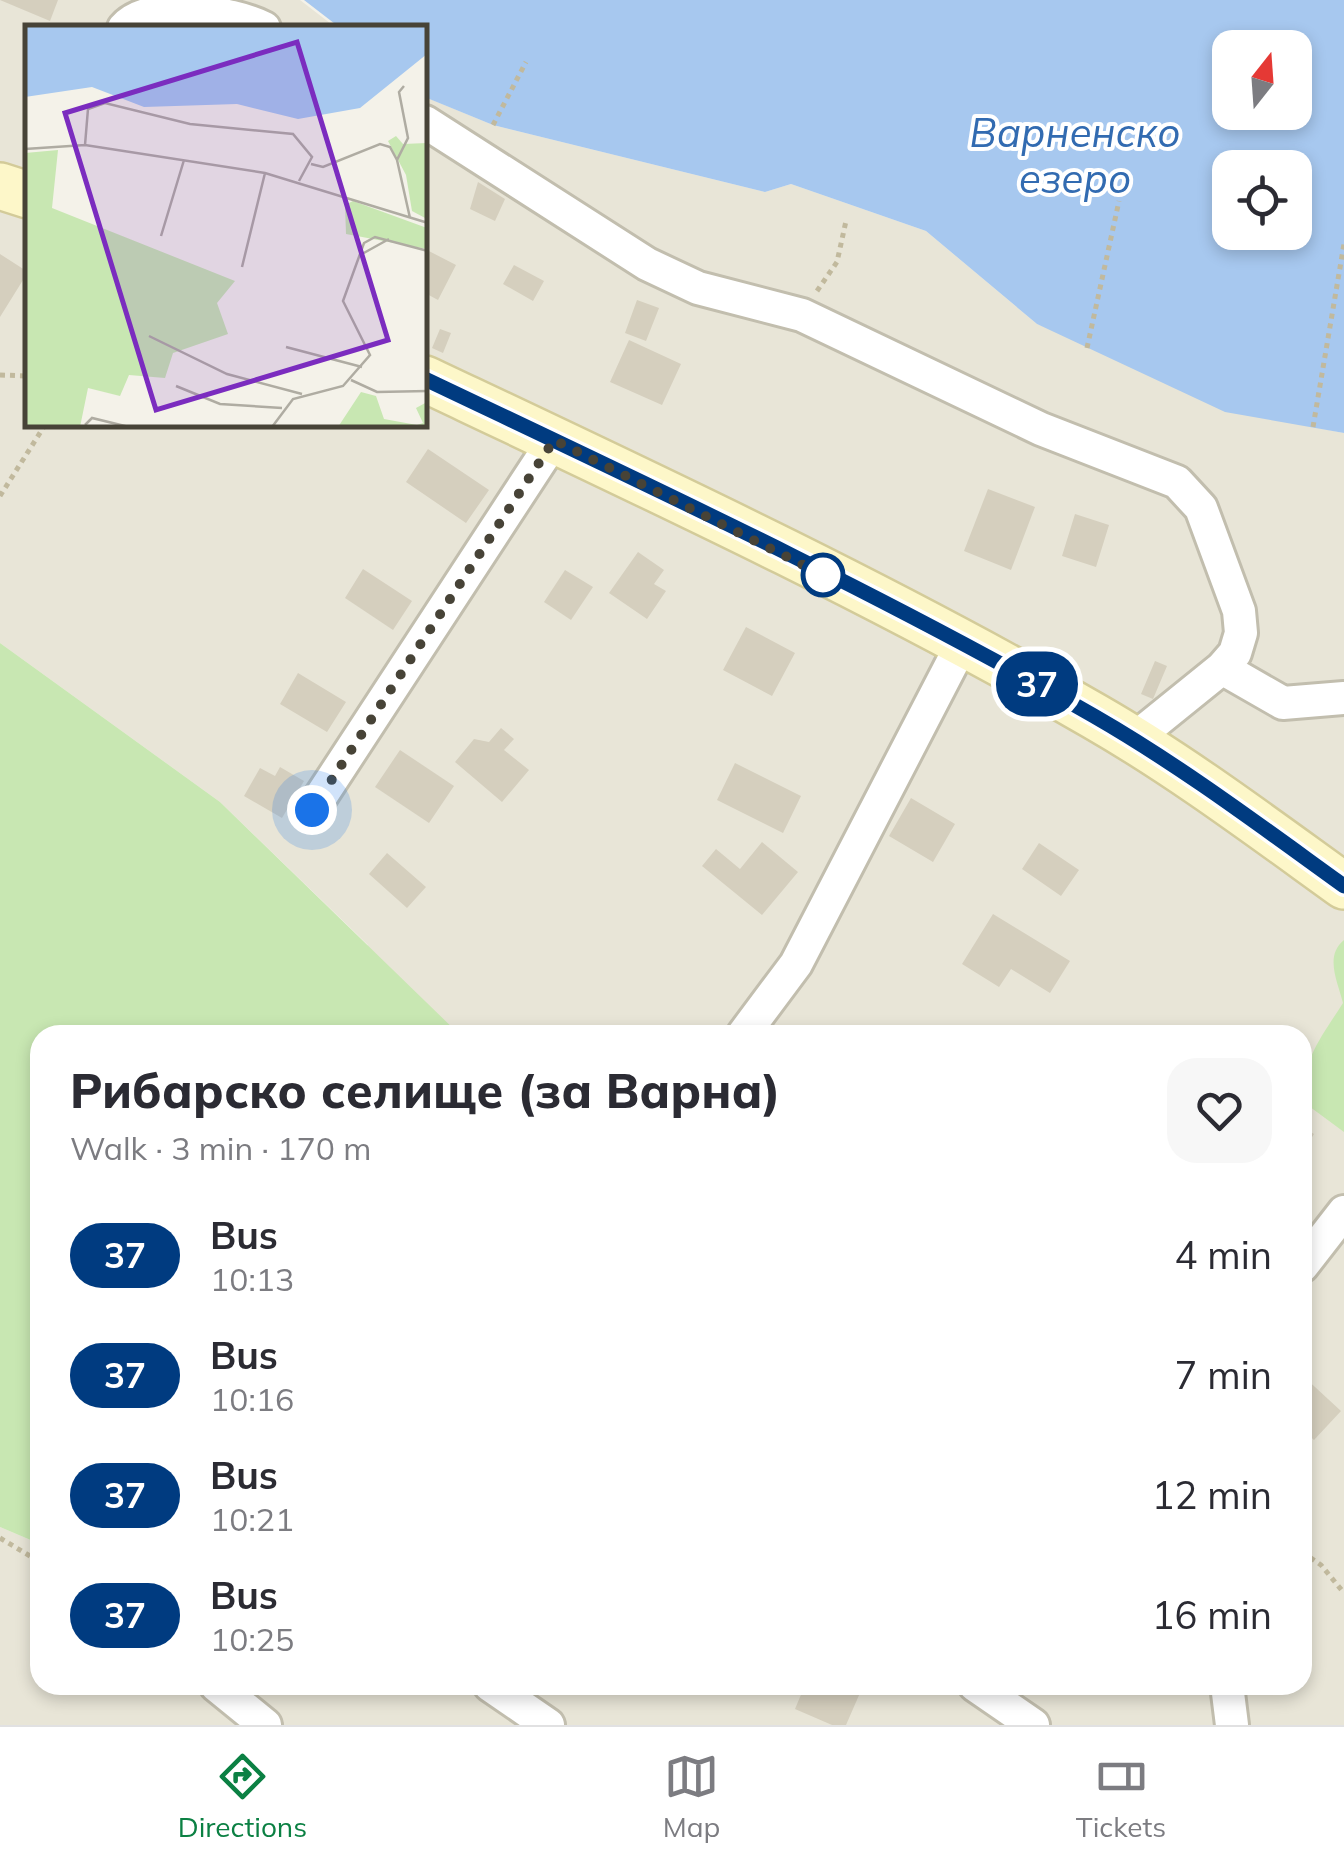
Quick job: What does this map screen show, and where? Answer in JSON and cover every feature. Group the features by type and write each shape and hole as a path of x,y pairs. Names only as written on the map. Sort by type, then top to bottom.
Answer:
{"street":[{"path":"125,25 128,19 154,6 230,10 258,25"},
{"path":"428,124 646,264 698,288 802,315 1041,430 1177,482 1202,508 1240,611 1241,633 1235,653 1222,668 1133,740"},
{"path":"0,186 25,194"},
{"path":"428,380 962,644 1133,740 1344,886"},
{"path":"312,810 554,440"},
{"path":"750,1025 796,964 962,644"},
{"path":"1222,668 1283,703 1344,698"},
{"path":"1322,1247 1344,1212"},
{"path":"228,1695 264,1725"},
{"path":"504,1695 548,1725"},
{"path":"990,1695 1033,1725"},
{"path":"1228,1695 1232,1725"}],"path":[{"path":"493,126 526,62"},
{"path":"1087,348 1119,200"},
{"path":"802,315 836,262 846,221"},
{"path":"1314,427 1344,244"},
{"path":"0,375 25,376"},
{"path":"0,496 43,428"},
{"path":"0,1538 30,1556"},
{"path":"1312,1559 1344,1592"}],"shaded area":[{"path":"0,0 300,0 332,25 25,25 25,428 428,428 428,98 493,125 765,192 791,184 926,231 1037,324 1313,427 1344,433 1344,1725 0,1725 0,1527 30,1540 30,1695 1312,1695 1312,1025 303,1025 368,945 220,802 0,643"}],"green space":[{"path":"0,643 220,802 450,1025 30,1025 30,1540 0,1527"},
{"path":"1344,940 1344,1132 1312,1108 1312,1055 1343,1003 1334,961"}],"water":[{"name":"Варненско езеро","path":"304,0 1344,0 1344,433 1225,412 1037,324 926,231 791,184 765,192 493,125 428,98 428,25 336,25"}],"building":[{"path":"0,0 58,0 50,21"},
{"path":"478,182 505,199 495,221 470,209"},
{"path":"428,251 456,265 438,300 428,295"},
{"path":"0,254 25,270 25,277 0,317"},
{"path":"514,265 544,281 533,301 503,284"},
{"path":"637,300 659,308 646,341 625,333"},
{"path":"440,329 451,333 443,353 432,348"},
{"path":"629,340 681,364 662,405 610,382"},
{"path":"428,449 489,490 466,523 406,482"},
{"path":"988,489 1035,507 1011,570 964,551"},
{"path":"1075,514 1109,525 1096,567 1062,556"},
{"path":"638,552 664,570 654,584 666,591 647,619 609,593"},
{"path":"363,569 412,601 393,630 345,598"},
{"path":"565,570 593,587 571,620 544,602"},
{"path":"746,627 795,653 772,696 723,670"},
{"path":"1155,661 1167,666 1153,699 1141,694"},
{"path":"298,673 346,702 327,732 280,704"},
{"path":"501,728 514,739 504,750 529,770 502,802 455,762 474,739 489,742"},
{"path":"400,750 454,786 429,823 375,787"},
{"path":"735,763 801,796 783,833 717,800"},
{"path":"280,767 304,781 282,818 244,796 260,768 275,776"},
{"path":"911,798 955,824 933,862 889,836"},
{"path":"762,842 798,872 762,915 702,866 716,849 740,869"},
{"path":"1039,843 1079,870 1061,896 1022,869"},
{"path":"387,853 426,887 407,908 369,874"},
{"path":"993,914 1070,961 1050,993 1011,969 999,987 962,964"},
{"path":"1312,1384 1341,1411 1312,1438"},
{"path":"801,1695 859,1695 846,1725 832,1725 795,1709"}],"bus line":[{"name":"37","path":"428,380 962,644 1094,716 1212,790 1344,886"}],"route":[{"path":"312,810 554,440 823,575"}]}
